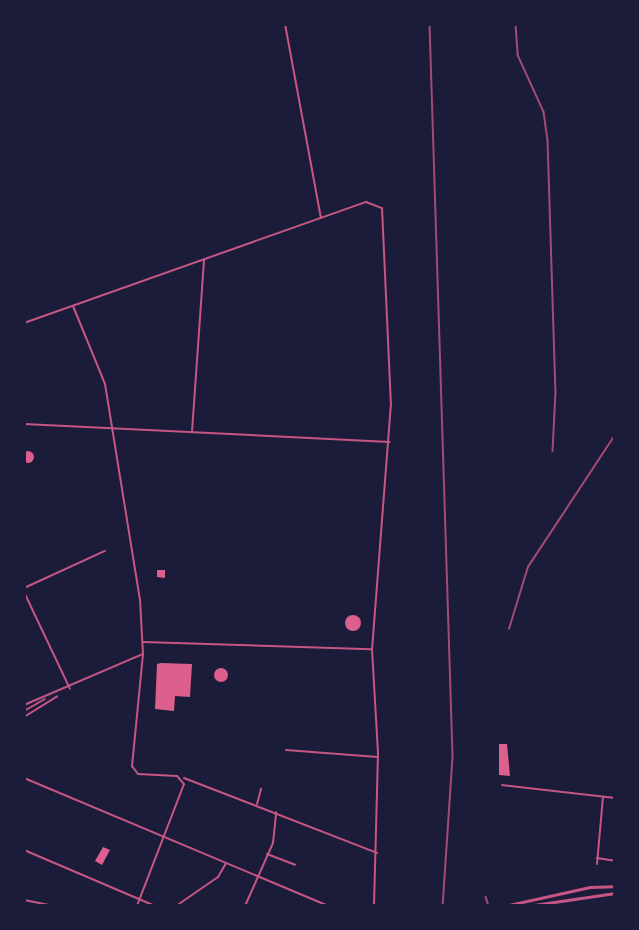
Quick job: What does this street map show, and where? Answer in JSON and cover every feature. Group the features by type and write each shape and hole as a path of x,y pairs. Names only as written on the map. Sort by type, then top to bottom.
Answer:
{"street":[{"path":"285,24 321,218"},
{"path":"24,323 366,202 380,204 386,223 390,442 372,649 378,757 374,906"},
{"path":"192,432 204,259"},
{"path":"73,306 102,374 114,429 143,642 132,766 138,774 183,778 257,804 377,853"},
{"path":"24,424 390,442"},
{"path":"24,588 105,551"},
{"path":"24,592 70,689"},
{"path":"143,642 372,649"},
{"path":"24,717 59,694 143,654"},
{"path":"24,705 59,694"},
{"path":"24,711 52,695"},
{"path":"286,750 378,757"},
{"path":"24,778 329,906"},
{"path":"136,906 183,797 183,778"},
{"path":"502,785 615,798"},
{"path":"257,804 261,789"},
{"path":"597,864 603,796"},
{"path":"245,906 275,837 276,812"},
{"path":"24,850 155,906"},
{"path":"267,854 295,865"},
{"path":"597,858 615,861"},
{"path":"176,906 219,877 226,863"},
{"path":"504,906 590,886 615,886"},
{"path":"527,906 615,893"},
{"path":"24,900 54,906"}],"building":[{"path":"30,451 34,457 30,463 26,463 22,455"},
{"path":"157,570 165,570 165,578 157,577"},
{"path":"353,615 359,617 361,623 359,629 353,631 347,629 345,623 347,617"},
{"path":"157,664 192,664 190,697 175,696 174,711 155,709"},
{"path":"218,668 224,668 228,675 224,682 218,682 214,678 214,672"},
{"path":"499,744 507,744 510,776 499,775"},
{"path":"103,847 110,850 102,865 95,861"}],"railway":[{"path":"430,24 453,757 443,906"},
{"path":"516,24 518,55 544,112 548,140 556,392 553,451"},
{"path":"509,629 528,567 615,435"},
{"path":"486,897 489,906"}]}
